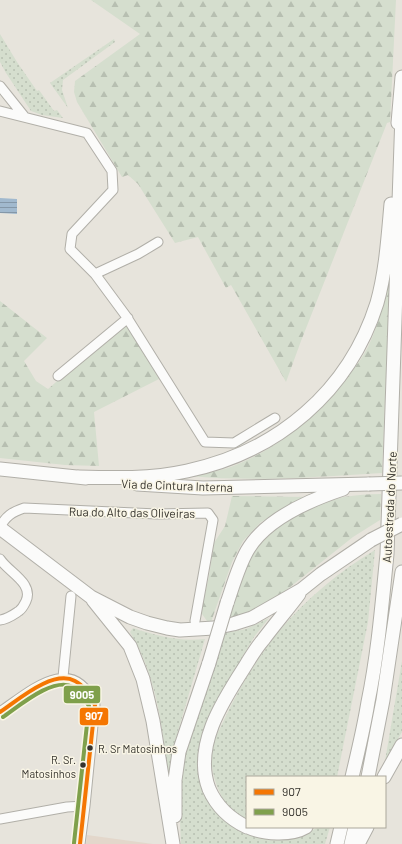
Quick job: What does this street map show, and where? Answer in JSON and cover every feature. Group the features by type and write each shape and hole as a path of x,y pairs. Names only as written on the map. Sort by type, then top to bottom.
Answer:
{"highway":[{"path":"78,477 136,478 186,472 231,459 248,452 284,430 308,411 333,384 353,355 370,323 377,302 386,255 402,76"},
{"name":"Autoestrada do Norte","path":"352,776 369,702 381,617 387,554 402,114"},
{"name":"Via de Cintura Interna","path":"0,469 112,482 203,488 402,483"},
{"path":"175,844 175,780 180,752 227,603 247,550 260,534 279,519 301,505 332,493 364,484"},
{"path":"0,527 91,597 130,617 147,623 167,628 191,630 214,628 233,624 269,609 301,590 321,574 371,540 402,524"},
{"path":"368,776 384,693 402,572"},
{"path":"246,827 236,822 221,810 212,796 204,768 206,748 213,726 226,695 262,640 285,613 301,590"},
{"path":"91,597 130,646 143,679 153,721 175,844"},
{"path":"346,776 369,702"},
{"path":"385,776 402,745"},
{"path":"250,828 276,834 302,830 305,828"},
{"path":"337,844 341,828"},
{"path":"351,844 355,828"},
{"path":"358,844 366,828"}],"street":[{"path":"0,86 24,116"},
{"path":"0,111 87,133 112,171 113,190 72,234 70,249 95,274 128,318 205,442 234,443 275,418"},
{"path":"95,274 138,254 158,242"},
{"path":"58,376 128,318"},
{"name":"Rua do Alto das Oliveiras","path":"0,527 5,518 14,511 24,508 157,514 208,513 213,520 195,621"},
{"path":"0,620 6,619 23,608 28,596 27,589 23,583 1,561"},
{"path":"63,677 71,596"},
{"path":"0,712 42,684 63,677 79,682 90,693 95,705 80,844"},
{"path":"0,819 67,807 85,806"}],"shaded area":[{"path":"87,835 153,844 86,844"}],"green space":[{"path":"91,0 396,0 390,122 387,123 286,382 231,285 226,288 198,237 175,243 138,184 128,175 122,177 77,102 74,92 75,81 140,34"},
{"path":"0,34 37,91 39,90 54,111 57,110 63,118 42,115 31,111 0,62"},
{"path":"114,39 115,42 63,80 62,90 68,108 50,83"},
{"path":"391,256 382,473 261,479 189,476 219,471 246,461 263,452 310,418 337,390 362,358 373,336 380,314"},
{"path":"0,301 47,338 24,361 36,381 48,389 125,322 161,378 94,412 99,466 65,465 0,458"},
{"path":"381,494 380,520 353,537 275,599 257,609 228,620 247,564 259,546 269,535 292,518 317,505 344,497"},
{"path":"232,496 305,497 261,522 243,541 232,562 211,622 207,621 202,614 202,608 214,543 225,526"},
{"path":"375,550 368,622 337,776 246,776 246,819 236,814 230,808 219,791 215,781 212,751 217,734 249,673 280,630 313,596 349,567"},
{"path":"269,618 254,637 223,690 204,740 221,817 238,829 266,838 287,839 304,835 318,828 330,828 325,844 181,844 180,791 188,745 198,706 225,633 246,629"},
{"path":"133,628 169,638 187,640 205,639 176,738 169,776 170,796 163,733 159,712 148,671 130,632"},
{"path":"402,661 402,732 385,761"}],"water":[{"path":"0,198 17,199 17,214 0,213"}],"transit line":[{"name":"907","path":"0,712 46,682 57,679 66,678 79,683 91,698 95,705 80,844"},
{"name":"9005","path":"3,717 37,694 56,686 65,685 73,687 80,693 89,706 74,843"}],"place":[{"name":"R. Sr Matosinhos","path":"90,748"},
{"name":"R. Sr. Matosinhos","path":"83,765"}]}
